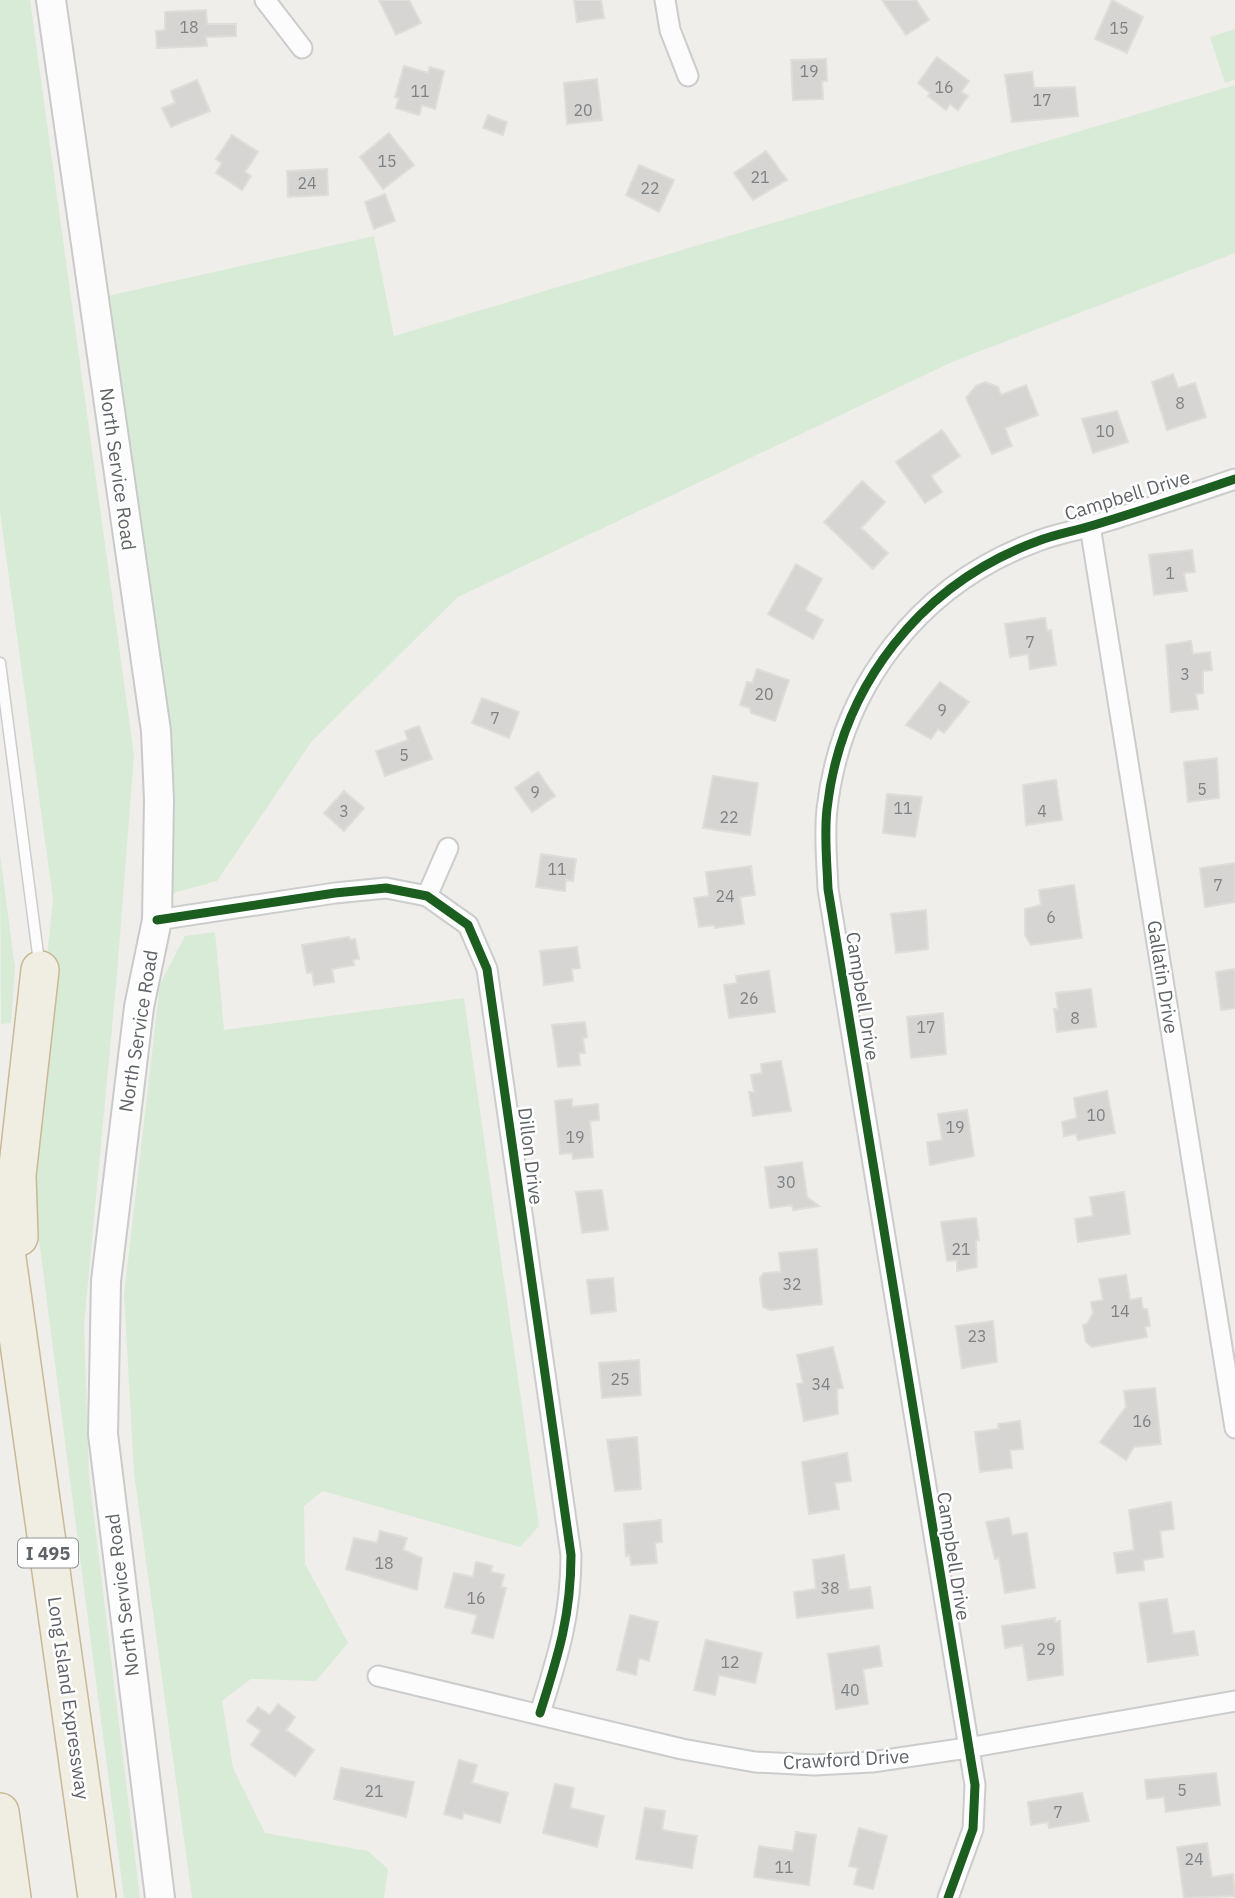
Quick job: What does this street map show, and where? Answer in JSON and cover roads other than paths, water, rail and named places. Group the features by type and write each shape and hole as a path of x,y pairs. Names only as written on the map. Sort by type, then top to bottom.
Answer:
{"highway":[{"path":"22,1364 17,1175 40,970"},
{"name":"Long Island Expressway","path":"0,1208 97,1898"},
{"path":"0,1812 12,1898"}],"main road":[{"name":"North Service Road","path":"51,0 156,731 159,800 157,920 139,1007 106,1281 103,1434 160,1898"}],"street":[{"path":"265,0 302,48"},
{"path":"665,0 670,30 688,76"},
{"name":"Campbell Drive","path":"948,1898 960,1857 973,1829 975,1784 828,889 826,810 842,733 866,681 897,636 937,598 981,569 1037,541 1235,480"},
{"name":"Gallatin Drive","path":"1090,526 1235,1428"},
{"path":"427,896 448,848"},
{"name":"Dillon Drive","path":"157,920 335,893 386,888 427,896 468,925 487,969 571,1555 571,1598 564,1638 540,1713"},
{"name":"Crawford Drive","path":"378,1676 682,1749 755,1762 814,1765 872,1762 967,1748 1235,1701"}],"lane":[{"path":"0,663 40,970"}]}
